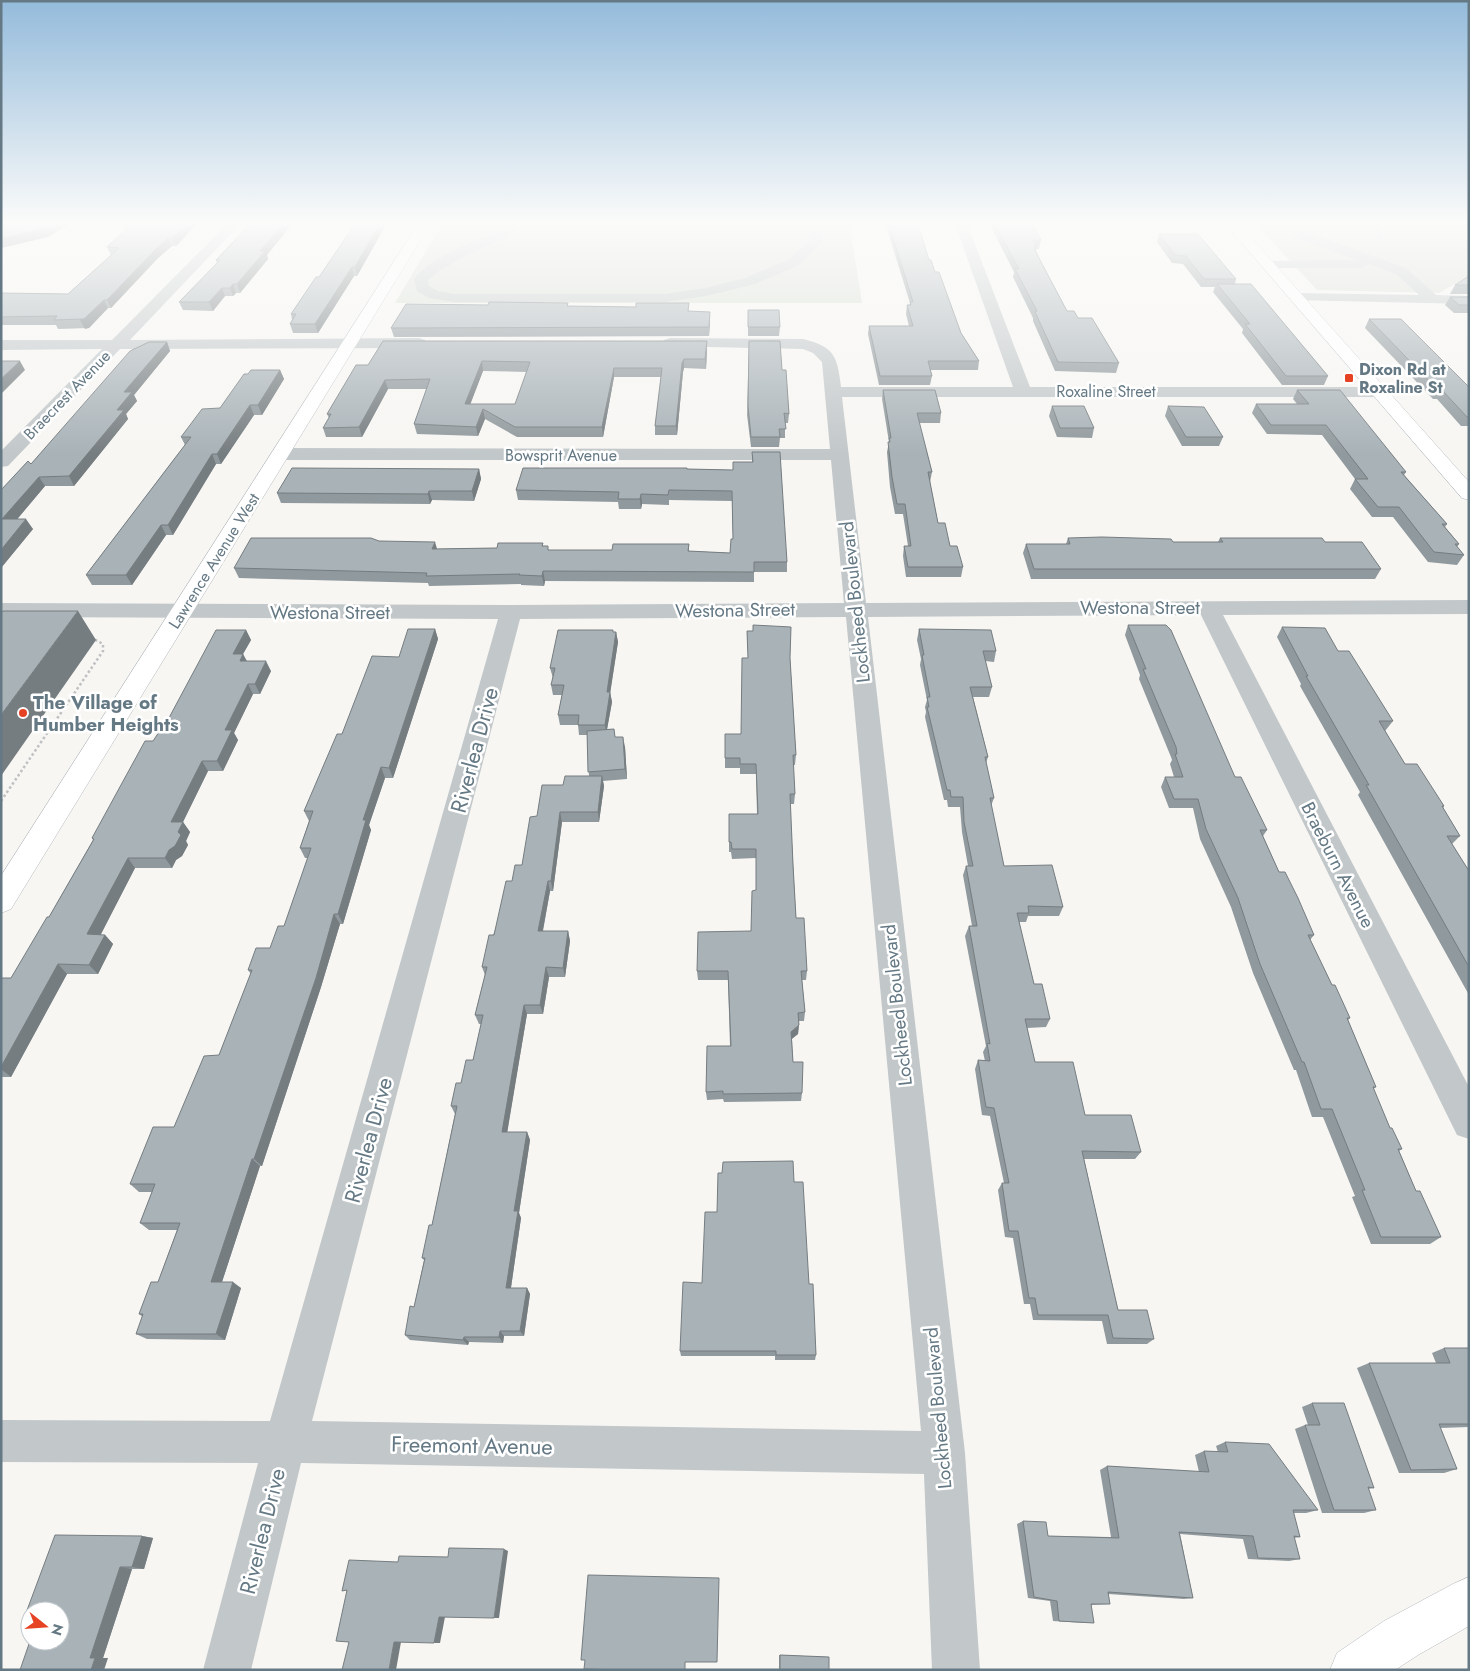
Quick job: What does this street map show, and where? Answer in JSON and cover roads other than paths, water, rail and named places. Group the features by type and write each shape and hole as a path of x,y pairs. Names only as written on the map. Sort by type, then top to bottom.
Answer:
{"main road":[{"name":"Lawrence Avenue West","path":"1,901 282,454 377,299"},
{"path":"1300,299 1378,392 1469,494"},
{"path":"1354,1670 1401,1638 1469,1600"}],"street":[{"name":"Braecrest Avenue","path":"1,462 162,299"},
{"path":"989,299 1023,391"},
{"path":"1432,299 1469,300"},
{"path":"1,344 438,343"},
{"name":"Lockheed Boulevard","path":"656,343 785,344 816,347 830,362 944,1453 956,1670"},
{"name":"Roxaline Street","path":"833,392 1378,392"},
{"name":"Bowsprit Avenue","path":"282,454 840,455"},
{"name":"Braeburn Avenue","path":"1208,607 1469,1123"},
{"name":"Westona Street","path":"9,610 511,612 1469,607"},
{"path":"1,627 9,610"},
{"name":"Riverlea Drive","path":"227,1670 285,1442 511,612"},
{"name":"Freemont Avenue","path":"1,1441 285,1442 944,1453"}],"place":[{"name":"Dixon Rd at Roxaline St","path":"1349,378"},
{"name":"The Village of Humber Heights","path":"23,713"}]}
